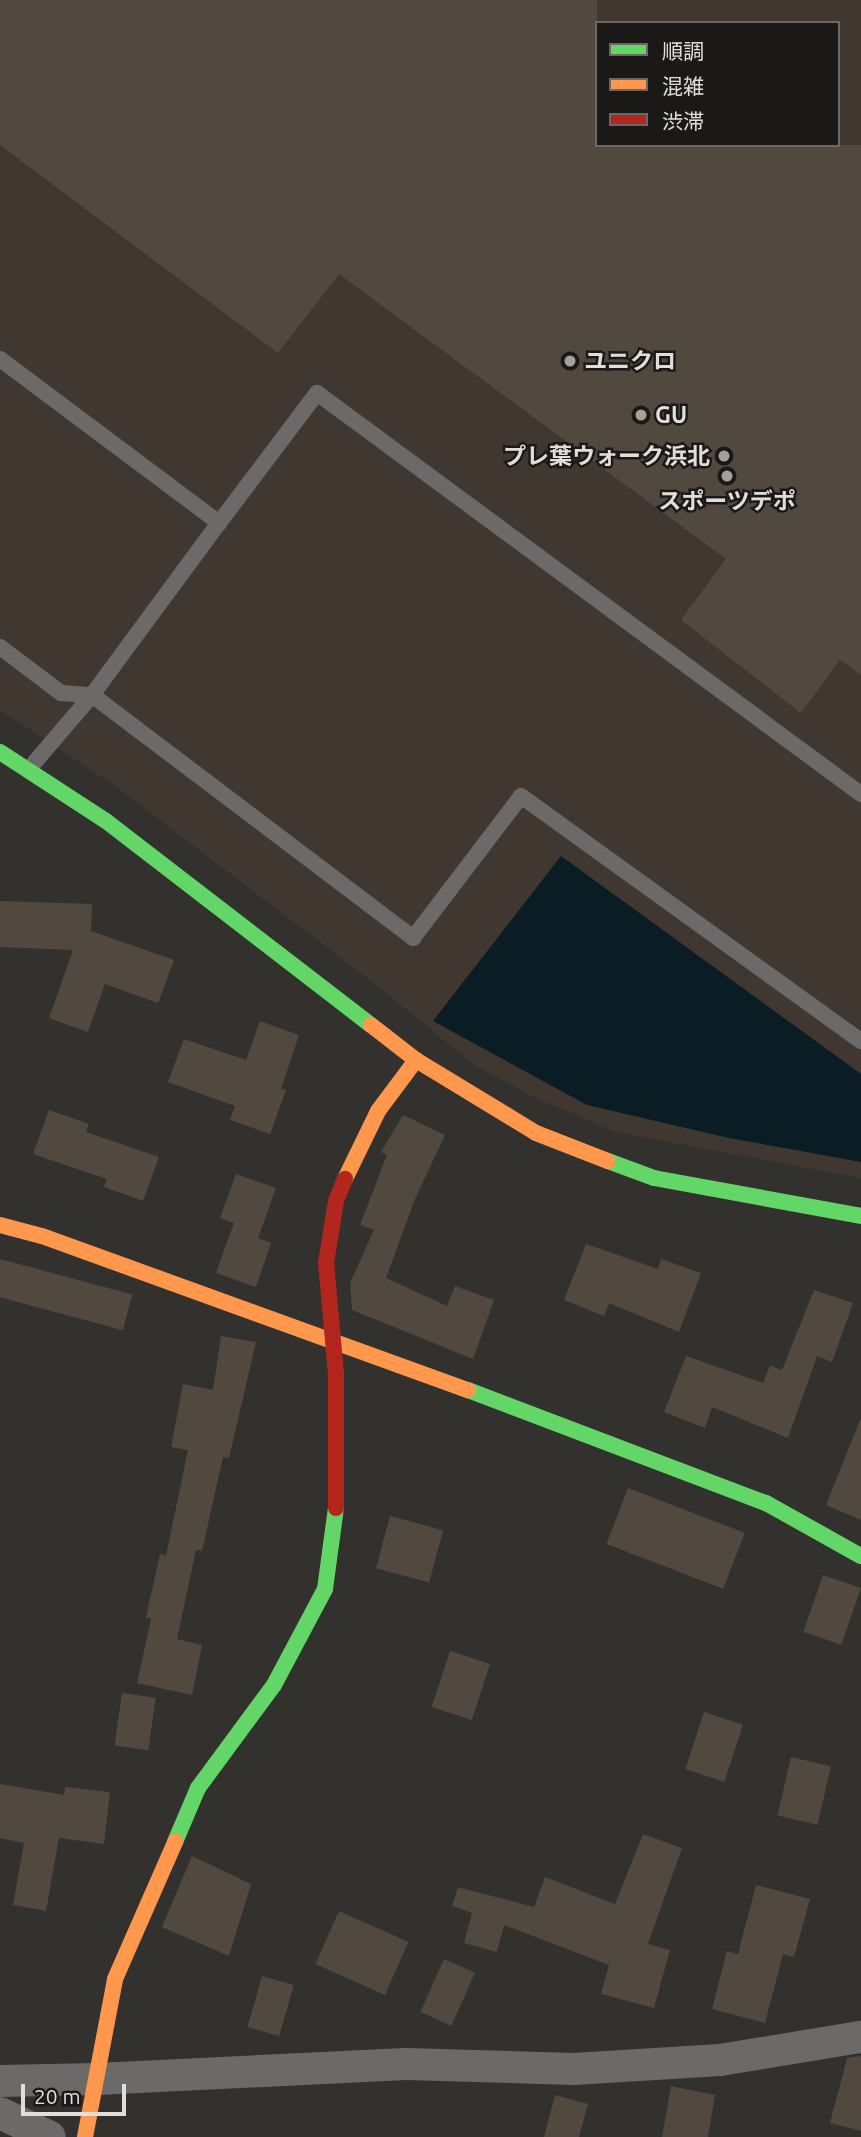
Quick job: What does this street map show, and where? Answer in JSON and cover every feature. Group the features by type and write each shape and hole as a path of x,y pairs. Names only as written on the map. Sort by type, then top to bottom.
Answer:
{"street":[{"path":"0,752 106,821 416,1060 536,1133 654,1178 861,1216"},
{"path":"85,2137 115,1979 198,1788 274,1685 324,1589 336,1507 334,1342 326,1263 336,1201 357,1150 378,1111 416,1060"},
{"path":"0,1225 42,1236 766,1503 861,1556"},
{"path":"0,2081 98,2079 406,2064 574,2069 720,2060 861,2036"},
{"path":"0,2113 50,2137"}],"lane":[{"path":"0,359 219,523"},
{"path":"28,770 92,695 317,393 861,794"},
{"path":"0,647 61,693 92,695 414,938 522,796 861,1041"}],"shaded area":[{"path":"0,0 861,0 861,1178 616,1132 536,1098 476,1066 367,978 114,785 0,710"}],"water":[{"path":"561,856 861,1074 861,1162 729,1138 587,1105 433,1021"}],"building":[{"name":"プレ葉ウォーク浜北","path":"0,0 597,0 595,147 861,145 861,675 840,660 801,713 681,620 726,559 339,274 278,353 0,145"},
{"path":"0,901 92,904 91,931 174,960 158,1003 105,984 88,1032 49,1018 73,950 0,947"},
{"path":"260,1021 299,1035 281,1089 286,1090 270,1134 230,1120 235,1106 168,1082 184,1039 246,1060"},
{"path":"49,1110 89,1124 86,1132 159,1157 143,1201 104,1187 107,1179 33,1154"},
{"path":"403,1115 445,1135 415,1199 386,1278 447,1306 455,1286 494,1300 473,1359 352,1310 350,1283 374,1230 360,1225 387,1155 381,1152"},
{"path":"236,1174 276,1188 258,1238 271,1243 256,1287 216,1273 234,1223 220,1218"},
{"path":"586,1244 658,1269 661,1259 701,1273 679,1332 609,1303 604,1316 564,1300"},
{"path":"0,1259 132,1294 123,1330 0,1297"},
{"path":"814,1290 853,1303 832,1362 817,1356 788,1438 712,1407 705,1428 664,1412 686,1356 763,1383 770,1366 782,1370"},
{"path":"221,1336 256,1342 229,1458 223,1457 202,1551 196,1550 177,1639 202,1645 192,1695 137,1683 151,1619 146,1617 160,1554 166,1556 188,1450 171,1447 183,1384 213,1390"},
{"path":"861,1420 861,1520 826,1505"},
{"path":"628,1488 745,1533 723,1589 606,1544"},
{"path":"390,1516 443,1530 429,1582 376,1568"},
{"path":"823,1575 861,1588 841,1645 803,1632"},
{"path":"450,1651 490,1664 472,1720 432,1707"},
{"path":"122,1693 156,1698 148,1750 115,1745"},
{"path":"704,1712 743,1725 724,1782 685,1769"},
{"path":"791,1757 831,1766 817,1825 778,1815"},
{"path":"0,1784 64,1795 65,1787 110,1792 104,1844 59,1838 46,1911 13,1905 24,1843 0,1838"},
{"path":"643,1834 682,1848 648,1944 670,1950 654,2008 601,1994 609,1965 504,1925 497,1952 464,1943 472,1913 452,1906 458,1887 534,1907 545,1877 615,1904"},
{"path":"192,1856 251,1884 229,1956 162,1927"},
{"path":"756,1885 810,1899 794,1957 783,1954 765,2023 712,2009 727,1951 738,1954"},
{"path":"339,1911 408,1942 385,1995 315,1964"},
{"path":"444,1959 475,1973 451,2026 420,2012"},
{"path":"262,1976 294,1985 279,2036 247,2027"},
{"path":"861,2056 861,2131 830,2123 847,2058"},
{"path":"671,2086 715,2095 708,2137 662,2137"},
{"path":"555,2095 588,2104 579,2137 544,2137"}],"traffic: fast":[{"path":"0,752 106,821 371,1025"},
{"path":"608,1161 654,1178 861,1216"},
{"path":"468,1390 766,1503 861,1556"},
{"path":"175,1842 198,1788 274,1685 325,1589 336,1508"}],"traffic: slow":[{"path":"371,1025 416,1060 536,1133 608,1161"},
{"path":"345,1179 378,1111 416,1060"},
{"path":"0,1225 42,1236 468,1390"},
{"path":"85,2137 115,1979 175,1842"}],"traffic: jam":[{"path":"336,1508 336,1374 326,1263 336,1201 345,1179"}],"place":[{"name":"ユニクロ","path":"570,361"},
{"name":"GU","path":"641,415"},
{"name":"プレ葉ウォーク浜北","path":"724,456"},
{"name":"スポーツデポ","path":"727,476"}]}
